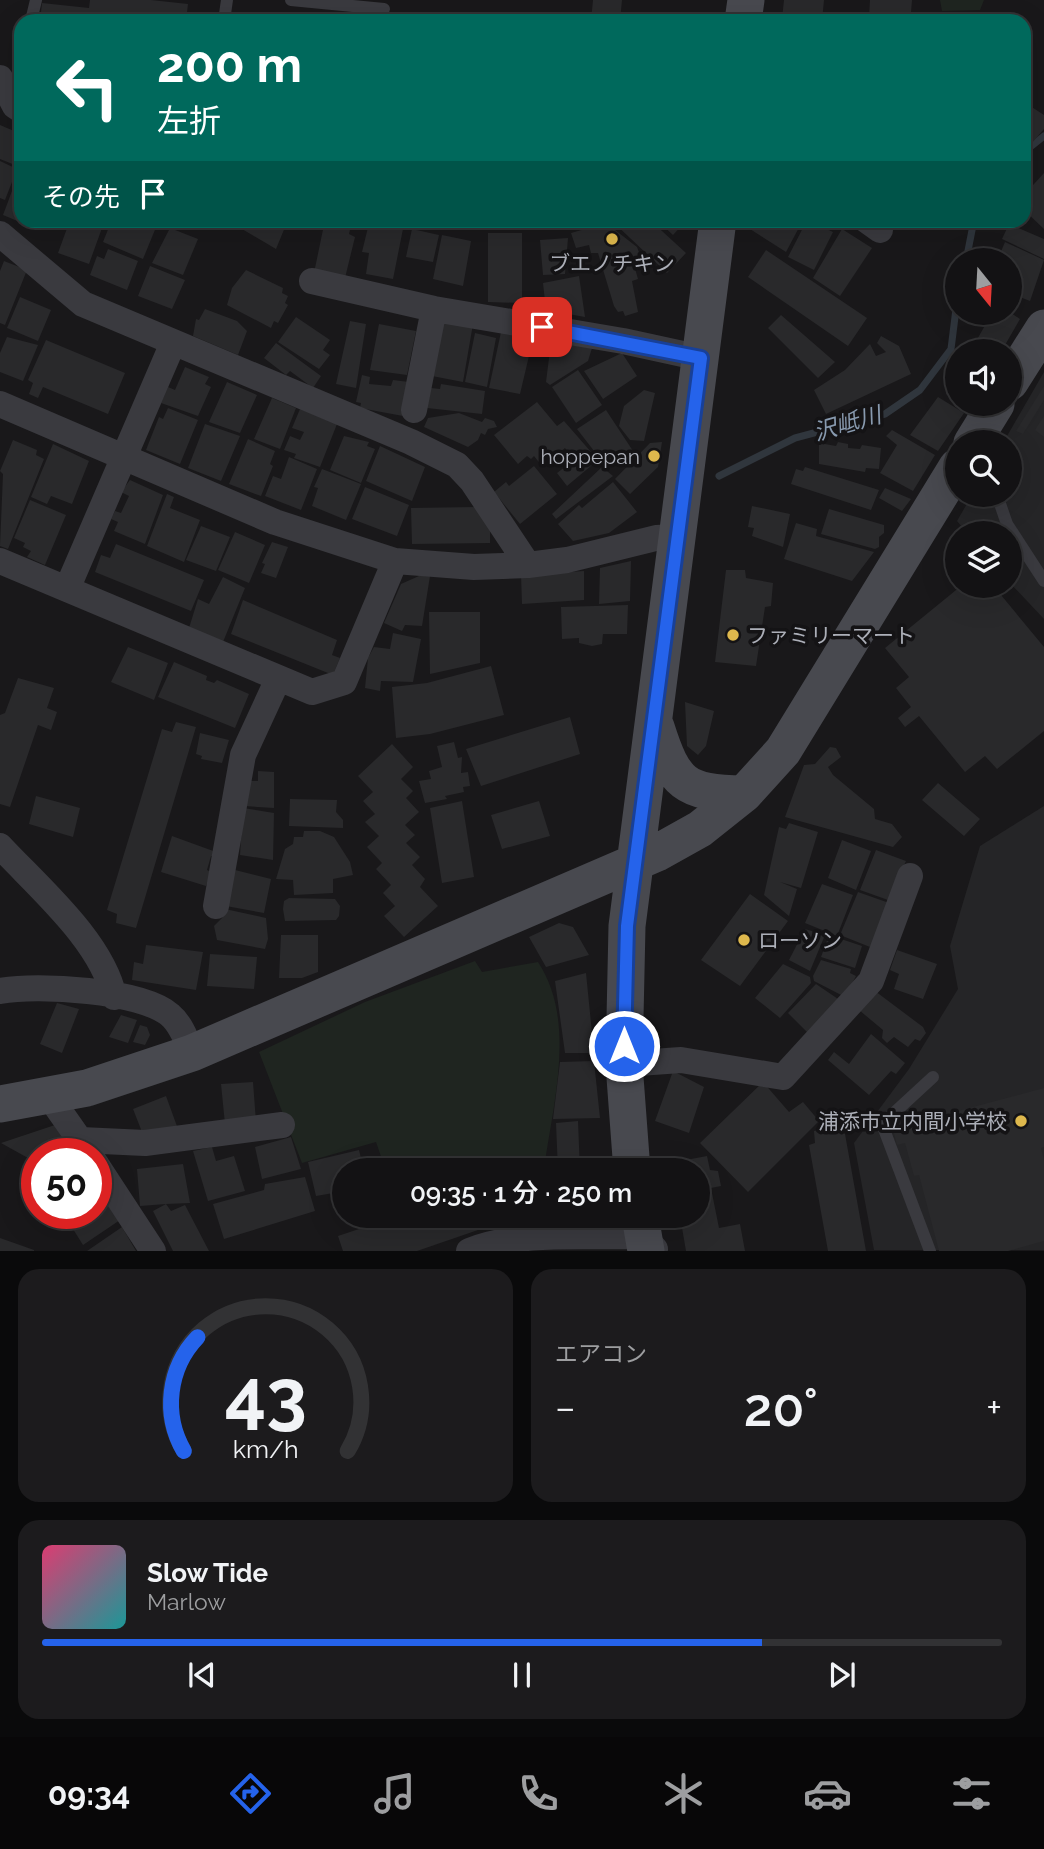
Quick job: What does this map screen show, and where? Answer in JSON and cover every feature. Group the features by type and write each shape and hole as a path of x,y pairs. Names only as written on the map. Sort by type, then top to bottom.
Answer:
{"street":[{"path":"2,85 14,101"},
{"path":"631,1158 624,1064 627,926 717,228"},
{"path":"0,234 83,304 411,442 457,465 472,481 528,565"},
{"path":"312,281 434,309 623,341 701,358"},
{"path":"414,410 434,309"},
{"path":"1022,363 1044,328"},
{"path":"67,589 173,343"},
{"path":"0,404 275,522 396,561 462,567 528,565 567,560 656,538 679,528"},
{"path":"0,1104 87,1088 192,1053 681,841 766,774 803,723 945,487"},
{"path":"0,561 312,692 344,682 396,561"},
{"path":"216,906 243,755 278,679"},
{"path":"655,723 667,763 679,780 703,792 744,794"},
{"path":"0,846 98,956 110,979 114,996"},
{"path":"624,1064 681,1060 783,1077 870,981 910,876"},
{"path":"0,991 24,986 56,988 114,996 156,1006 172,1016 192,1053"},
{"path":"49,1096 79,1138"},
{"path":"112,1145 282,1125"},
{"path":"112,1188 153,1251"},
{"path":"469,1251 492,1242 526,1238 646,1238"}],"lane":[{"path":"291,0 384,9"},
{"path":"1001,507 1007,524 1044,581"},
{"path":"930,1251 882,1124 933,1077"}],"shaded area":[{"path":"940,0 984,0 980,10 942,11"},
{"path":"1044,372 1044,619 1022,596 1022,521 957,521 965,507 1022,507 1022,430 1011,430 1019,416 1022,416 1022,410"},
{"name":"浦添市立内間小学校","path":"1044,806 1044,1250 874,1250 854,1143 909,1069 958,989 950,946 980,846"},
{"path":"475,961 482,972 538,962 550,985 557,1010 559,1036 559,1063 546,1158 382,1158 376,1142 302,1163 259,1052 365,1002"}],"building":[{"path":"90,0 151,0 188,4 187,14 41,14 42,3 89,8"},
{"path":"593,0 622,0 621,14 592,14"},
{"path":"784,0 824,0 823,14 783,14"},
{"path":"870,0 912,0 911,12 869,14"},
{"path":"1031,107 1044,115 1044,129 1032,143"},
{"path":"0,125 14,131 14,165 0,159"},
{"path":"0,161 14,168 14,177 5,200 0,198"},
{"path":"1044,173 1044,229 1031,217 1031,187"},
{"path":"14,186 14,220 3,215"},
{"path":"67,228 102,228 89,264 58,253"},
{"path":"109,228 156,228 143,259 103,242"},
{"path":"170,228 198,239 183,275 152,263"},
{"path":"242,228 285,228 276,249"},
{"path":"323,228 350,228 349,234 355,237 345,278 314,273"},
{"path":"368,228 403,229 393,279 366,274 369,253 362,252"},
{"path":"588,228 612,228 637,247 640,255 632,258 638,279 632,281 638,312 625,316 623,311 618,312 598,253 591,253 589,245 576,248 571,233"},
{"path":"619,228 659,228 686,253 667,273"},
{"path":"666,228 680,228 673,235"},
{"path":"751,228 799,228 786,252"},
{"path":"803,228 824,228 833,232 814,270 788,257"},
{"path":"1007,228 1018,228 1044,239 1044,259 1022,248 1002,239"},
{"path":"412,229 439,235 433,262 406,257"},
{"path":"842,229 872,248 840,296 813,278"},
{"path":"488,233 522,233 522,303 488,302"},
{"path":"442,235 471,241 463,286 433,279"},
{"path":"568,238 565,274 543,275 540,240"},
{"path":"1005,242 1018,248 1002,248"},
{"path":"108,249 138,261 127,290 90,275 97,256 104,259"},
{"path":"766,250 867,318 848,346 748,277"},
{"path":"1022,250 1044,260 1030,301 1022,298"},
{"path":"4,261 27,270 5,325 0,323 0,271"},
{"path":"150,266 185,280 172,309 138,296"},
{"path":"246,270 283,288 282,293 288,296 285,303 288,305 278,323 274,321 271,328 227,305 232,288"},
{"path":"579,276 585,317 546,310 543,283"},
{"path":"20,297 51,310 38,341 7,328"},
{"path":"205,309 237,321 247,331 238,355 193,336 196,319 199,320"},
{"path":"781,315 835,362 818,378 768,328"},
{"path":"296,317 330,340 323,350 330,355 319,369 278,342"},
{"path":"442,319 473,324 463,382 432,376"},
{"path":"350,321 366,324 356,388 336,384"},
{"path":"379,324 416,331 407,375 370,370"},
{"path":"985,326 1016,326 1008,339 977,339"},
{"path":"501,332 533,339 520,394 489,388"},
{"path":"475,333 496,338 487,387 465,382"},
{"path":"881,336 899,346 911,374 826,414 814,390 845,370 870,344 876,356 886,352 877,343"},
{"path":"7,337 38,345 23,381 0,372 0,353"},
{"path":"46,340 125,373 108,414 43,387 38,398 29,394 33,383 28,380"},
{"path":"551,342 592,348 588,361 550,385 546,382"},
{"path":"276,343 321,376 313,388 290,371 286,375 264,358"},
{"path":"622,353 637,376 603,399 584,371"},
{"path":"185,367 209,377 205,384 211,387 198,416 161,403 168,387 175,390"},
{"path":"578,370 602,405 576,423 552,387"},
{"path":"362,375 370,377 369,384 391,386 393,380 409,382 403,416 360,408 361,403 356,402"},
{"path":"227,382 257,395 240,433 209,422"},
{"path":"441,384 485,391 482,414 427,408 431,388 440,389"},
{"path":"1044,386 1044,400 1023,434 1022,430 1017,430"},
{"path":"644,390 655,393 644,441 630,440 619,426 624,406"},
{"path":"938,397 945,401 945,416 962,416 952,430 945,430 945,441 938,451 910,435"},
{"path":"272,398 296,408 280,449 254,439"},
{"path":"537,402 557,426 564,421 598,460 567,486 557,473 574,460 565,448 542,466 534,456 531,459 527,456 518,464 494,435"},
{"path":"168,408 198,420 180,464 146,450 159,417 163,419"},
{"path":"300,409 337,424 320,467 294,458 296,454 284,450 290,436 300,440 304,432 292,428"},
{"path":"606,410 633,451 608,469 577,429"},
{"path":"459,413 482,422 485,418 494,421 497,427 488,429 485,435 481,433 478,440 468,447 424,427 428,418"},
{"path":"1044,416 1044,437 1035,430"},
{"path":"205,424 240,436 221,481 188,468"},
{"path":"892,430 935,455 913,491 880,473 897,445 886,436"},
{"path":"344,436 369,442 367,446 375,449 361,483 330,470"},
{"path":"248,439 275,451 270,464 273,466 261,496 229,484"},
{"path":"13,440 37,450 36,455 44,459 8,549 0,546 3,474 0,471"},
{"path":"662,442 658,467 630,494 615,479 650,443"},
{"path":"838,442 848,444 848,448 860,449 862,445 881,448 879,469 866,468 865,472 819,464 819,443 836,446"},
{"path":"53,444 89,461 72,504 51,496 47,504 31,497"},
{"path":"380,446 425,467 412,501 366,481"},
{"path":"289,457 317,469 301,510 265,496 273,476 281,479"},
{"path":"534,466 557,494 520,524 494,492 506,482 509,486"},
{"path":"602,467 613,476 556,519 552,514"},
{"path":"805,467 879,490 871,510 791,484 796,469 803,471"},
{"path":"322,469 361,484 346,520 312,506 318,488 314,487"},
{"path":"130,480 163,495 145,544 114,531 118,522 111,519 115,511 121,513 129,496 121,492"},
{"path":"613,482 637,512 609,533 573,541 558,524 579,505 582,508"},
{"path":"365,487 409,505 397,536 352,519"},
{"path":"885,488 911,499 902,511 879,498"},
{"path":"167,494 174,497 170,508 200,520 184,562 147,546"},
{"path":"30,500 66,515 45,565 27,557 31,551 23,547 25,543 14,538"},
{"path":"752,506 790,514 783,547 752,536 754,528 748,527"},
{"path":"476,507 490,528 490,543 412,544 411,508"},
{"path":"829,509 884,525 884,533 879,537 879,547 875,549 821,534"},
{"path":"796,523 817,529 816,536 874,552 852,581 784,559"},
{"path":"201,526 230,537 216,571 186,560"},
{"path":"235,532 265,545 249,583 218,570"},
{"path":"272,542 288,547 276,578 261,573 265,564 262,563"},
{"path":"116,544 204,580 191,611 95,572 101,555 110,558"},
{"path":"631,561 630,601 599,604 600,568"},
{"path":"726,570 745,570 746,578 773,583 771,606 765,607 756,666 715,662"},
{"path":"584,571 584,600 522,604 521,575"},
{"path":"419,576 430,576 422,626 405,625 402,631 384,623 401,584"},
{"path":"223,577 245,588 223,642 189,628 198,599 209,604"},
{"path":"946,598 1003,598 1044,647 1044,731 997,769 985,756 965,772 919,716 905,727 898,718 911,707 896,688 909,677 885,648"},
{"path":"243,600 337,640 332,655 340,658 333,675 231,634"},
{"path":"628,605 627,634 603,634 602,644 592,646 579,643 579,638 562,639 561,607"},
{"path":"429,612 480,612 480,663 430,674"},
{"path":"393,633 421,639 413,682 381,681 380,691 365,688 368,658 374,647 390,649"},
{"path":"128,647 168,663 154,700 111,682"},
{"path":"174,662 207,676 206,680 214,683 217,680 249,694 235,728 158,697"},
{"path":"491,666 504,715 430,734 396,738 392,687 427,683"},
{"path":"18,678 54,688 47,708 57,712 51,730 38,725 10,807 0,804 0,715 5,713"},
{"path":"685,702 714,711 706,746 698,755 687,746"},
{"path":"570,717 580,754 481,786 466,749"},
{"path":"176,722 196,727 136,928 116,923 117,914 107,910 162,729 172,732"},
{"path":"200,733 229,740 222,763 201,759 202,756 196,754"},
{"path":"454,742 458,758 462,757 461,773 468,772 470,786 463,787 464,792 445,796 447,799 425,803 419,781 431,779 429,771 442,767 437,746"},
{"path":"392,744 413,767 401,779 413,791 406,798 419,812 405,825 415,835 406,843 420,857 412,865 425,879 420,887 438,906 404,937 384,916 395,906 383,893 391,885 376,869 382,863 367,847 379,836 365,822 375,814 363,801 373,792 358,776"},
{"path":"830,747 836,748 841,757 828,767 833,775 874,809 875,819 892,824 902,837 893,847 785,817 804,765 815,764"},
{"path":"258,771 274,772 274,808 244,806 246,781 258,781"},
{"path":"938,783 980,819 964,836 922,800"},
{"path":"36,796 80,808 73,837 29,824"},
{"path":"290,799 337,800 336,812 343,820 343,828 289,826"},
{"path":"462,801 474,877 442,883 430,808"},
{"path":"539,801 550,836 502,849 491,815"},
{"path":"243,808 274,813 273,860 240,855"},
{"path":"789,823 818,832 801,888 780,882 797,889 789,916 764,895 779,827 786,829"},
{"path":"304,831 320,831 334,837 350,862 353,875 333,879 333,893 294,895 293,880 276,879 285,849 293,844 294,837 303,837"},
{"path":"172,836 216,852 215,857 211,856 207,870 211,872 206,886 161,872"},
{"path":"842,840 871,851 856,890 828,878"},
{"path":"876,850 906,861 888,900 860,890"},
{"path":"235,870 271,879 264,913 226,906"},
{"path":"822,884 853,895 837,936 805,923"},
{"path":"858,892 892,904 870,947 840,935"},
{"name":"ローソン","path":"750,894 788,921 740,986 701,960"},
{"path":"289,898 335,899 340,906 339,916 336,920 285,921 284,901"},
{"path":"225,909 266,918 268,939 265,949 217,940 214,926 222,918"},
{"path":"559,923 573,927 589,955 546,967 529,937"},
{"path":"805,929 825,935 810,971 789,960"},
{"path":"281,935 318,935 318,972 302,978 279,978"},
{"path":"829,935 862,946 855,968 821,957"},
{"path":"146,945 203,952 196,990 132,980 134,962 143,964"},
{"path":"897,950 937,964 923,999 894,989 899,974 890,970"},
{"path":"210,954 257,957 254,989 207,986"},
{"path":"821,960 851,969 850,973 856,976 845,997 814,981 813,976"},
{"path":"783,964 810,977 811,983 780,1018 755,998"},
{"path":"586,973 594,1053 565,1053 555,981"},
{"path":"816,984 841,1001 809,1034 788,1013"},
{"path":"875,991 923,1027 926,1033 920,1041 915,1039 908,1047 894,1037 887,1043 882,1038 883,1030 859,1010"},
{"path":"57,1003 79,1009 62,1053 40,1044"},
{"path":"121,1015 137,1020 128,1043 109,1037"},
{"path":"140,1025 147,1027 150,1035 145,1045 133,1042"},
{"path":"871,1034 905,1063 896,1074 891,1071 869,1095 828,1060 834,1052 849,1064"},
{"path":"594,1061 600,1118 553,1119 560,1062"},
{"path":"673,1071 704,1087 689,1133 655,1121"},
{"path":"253,1082 256,1122 225,1124 221,1084"},
{"path":"763,1082 789,1112 803,1102 819,1121 748,1192 700,1143"},
{"path":"1044,1088 1044,1147 1041,1148 1044,1160 1044,1241 1008,1251 939,1251 919,1175 914,1176 905,1143 897,1145 892,1126 908,1121 909,1124"},
{"path":"166,1096 178,1129 142,1132 133,1109"},
{"path":"578,1121 579,1158 557,1158 556,1123"},
{"path":"55,1125 63,1138 21,1138 21,1154 1,1143"},
{"path":"834,1126 845,1134 866,1251 828,1251 809,1145 815,1143 814,1131"},
{"path":"291,1137 301,1169 262,1179 255,1147"},
{"path":"212,1147 216,1161 234,1156 245,1191 208,1201 193,1151"},
{"path":"359,1150 361,1158 332,1158 332,1193 316,1196 308,1162"},
{"path":"183,1164 190,1203 140,1206 137,1169"},
{"path":"710,1170 718,1171 721,1186 711,1188 719,1228 740,1224 745,1251 686,1251 682,1228 710,1228"},
{"path":"305,1177 315,1211 224,1239 213,1204 264,1190 265,1184"},
{"path":"166,1204 171,1211 185,1205 209,1251 173,1251 153,1211"},
{"path":"112,1209 120,1220 112,1225"},
{"path":"122,1227 136,1251 87,1251"},
{"path":"362,1228 478,1230 417,1251 343,1251 338,1236"},
{"path":"540,1228 606,1228 606,1229"},
{"path":"73,1229 107,1229 83,1245"},
{"path":"0,1238 34,1250 34,1251 0,1251"}],"waterway":[{"name":"沢岻川","path":"1031,146 1044,136"},
{"name":"沢岻川","path":"969,248 972,228"},
{"name":"沢岻川","path":"719,476 795,438 885,414 920,390 951,349 954,326"}],"place":[{"name":"ブエノチキン","path":"612,239"},
{"name":"hoppepan","path":"654,456"},
{"name":"ファミリーマート","path":"733,635"},
{"name":"ローソン","path":"744,940"},
{"name":"浦添市立内間小学校","path":"1021,1121"}],"route":[{"path":"542,327 701,358 627,926 624,1046"}]}
